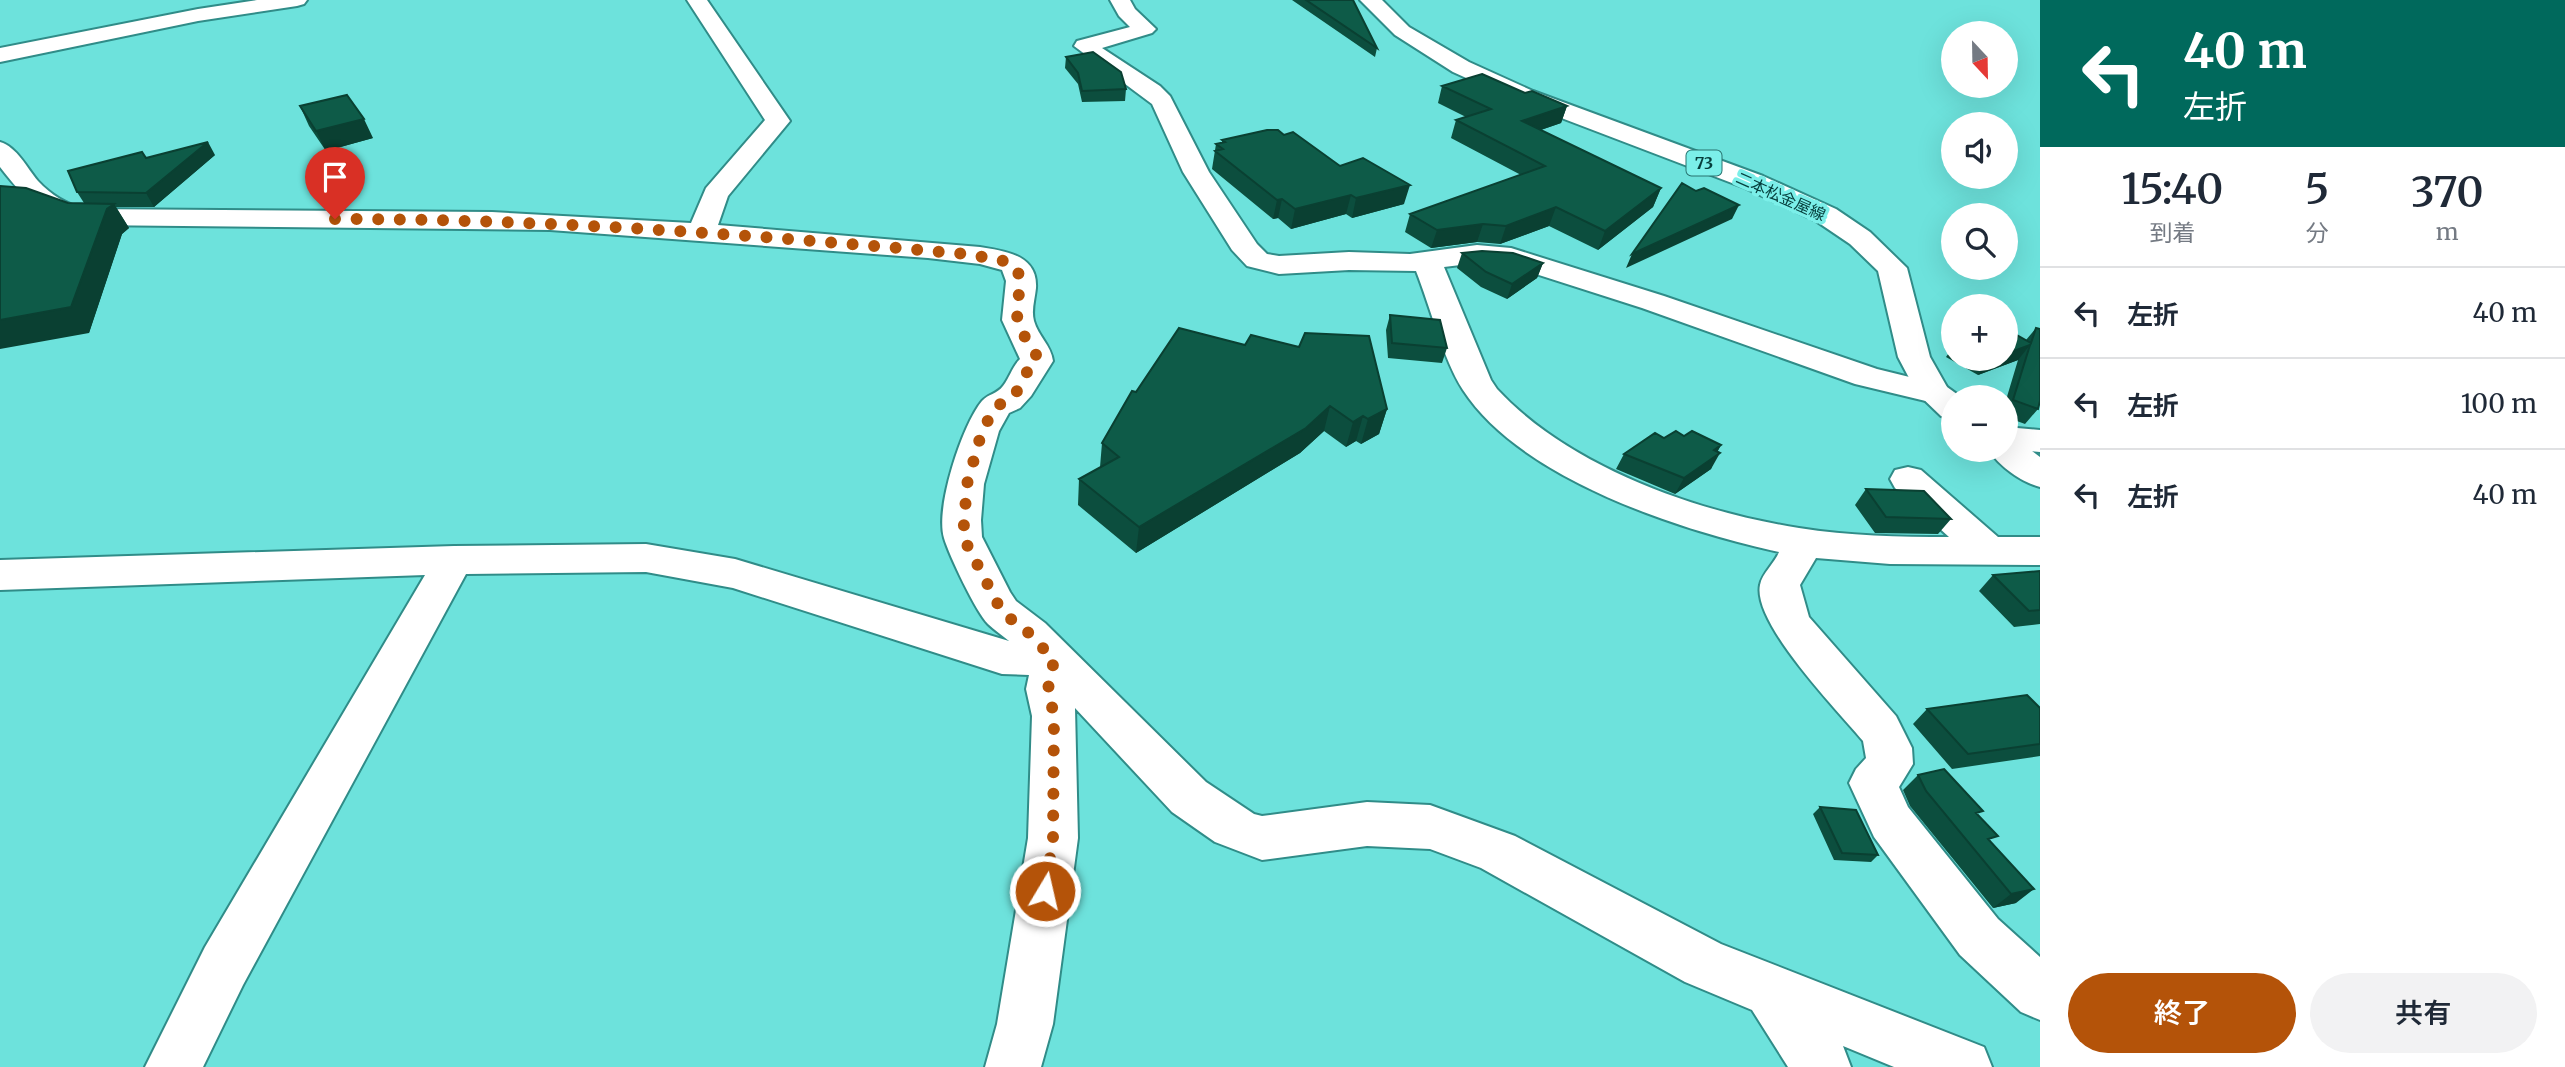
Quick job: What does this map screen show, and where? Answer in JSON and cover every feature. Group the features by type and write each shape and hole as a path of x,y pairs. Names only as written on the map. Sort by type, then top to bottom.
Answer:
{"street":[{"path":"0,55 198,15 297,0"},
{"path":"697,0 778,121 715,194 702,231"},
{"path":"1120,0 1126,12 1145,29 1085,46 1152,91 1161,101 1196,172 1252,257 1279,265 1349,261 1427,261 1478,254 1511,257 1653,302 1941,400"},
{"name":"二本松金屋線","path":"1370,0 1402,32 1461,68 1525,96 1754,182 1826,215 1860,238 1892,268 1914,357 1941,397"},
{"path":"0,150 41,201 62,213 85,217 536,222 702,231 965,254 1001,260 1017,268 1022,283 1017,313 1018,325 1037,354 1037,361 1028,370 1019,389 1008,401 996,406 982,431 967,484 963,537 988,590 1002,612 1030,634 1189,797 1216,819 1246,835 1262,838 1367,824 1430,827 1498,852 1619,915 1704,964 1773,994 1964,1067"},
{"path":"1427,261 1477,386 1497,409 1550,452 1577,469 1684,512 1756,533 1801,542 1874,549 2040,551"},
{"path":"2018,439 2040,441"},
{"path":"2018,458 2040,475"},
{"path":"1908,479 1988,550"},
{"path":"1801,542 1796,559 1780,584 1783,604 1791,625 1880,729 1889,748 1891,764 1873,783 1891,822 1979,937 2040,993"},
{"path":"0,575 454,560 646,558 735,574 1002,657 1054,660"},
{"path":"173,1067 224,966 454,560"},
{"path":"1013,1067 1025,1024 1053,838 1054,716 1048,689 1054,660"},
{"path":"1773,994 1794,1029 1823,1067"}],"building":[{"path":"1306,0 1353,0 1377,48"},
{"path":"1093,52 1121,72 1126,89 1082,91 1078,73 1066,57"},
{"path":"1482,74 1525,93 1532,91 1567,106 1522,121 1661,188 1605,231 1556,207 1506,226 1483,224 1437,230 1410,214 1545,166 1456,120 1491,109 1442,86"},
{"path":"347,95 364,119 316,131 300,106"},
{"path":"1278,130 1284,135 1293,132 1340,166 1363,158 1410,185 1356,198 1351,195 1295,209 1282,199 1277,200 1215,151 1223,149 1216,144 1225,142 1222,140"},
{"path":"208,142 146,193 77,192 68,171 142,152 146,158"},
{"path":"1682,183 1696,191 1704,188 1739,205 1632,254"},
{"path":"0,186 26,188 68,203 114,204 107,209 71,307 0,320"},
{"path":"1462,253 1513,253 1543,263 1512,284 1486,272"},
{"path":"1390,315 1440,320 1447,348 1392,343"},
{"path":"1179,328 1245,345 1251,335 1299,347 1305,333 1369,336 1387,409 1368,419 1363,416 1353,422 1330,406 1306,428 1139,527 1079,479 1119,457 1102,443 1132,391 1136,392"},
{"path":"2036,328 2040,329 2038,409 2018,402 2018,385 2030,345 2018,350 2018,336 2031,343"},
{"path":"1676,431 1684,436 1692,431 1721,445 1714,450 1720,453 1684,478 1624,454 1655,433 1664,438"},
{"path":"1866,489 1924,491 1951,519 1886,517"},
{"path":"2040,571 2040,610 2029,611 1993,575"},
{"path":"2027,695 2040,708 2040,744 1968,754 1927,709"},
{"path":"1944,769 1983,811 1976,813 1998,836 1988,839 2034,889 2011,894 1926,791 1918,775"},
{"path":"1820,807 1856,810 1878,855 1842,853"}],"route":[{"path":"335,219 549,222 727,233 965,254 1010,262 1017,268 1022,283 1017,313 1018,325 1037,354 1037,361 1028,370 1019,389 1008,401 996,406 982,431 967,484 962,520 963,537 993,599 1002,612 1030,634 1054,660 1048,689 1054,716 1053,838 1045,891"}]}
